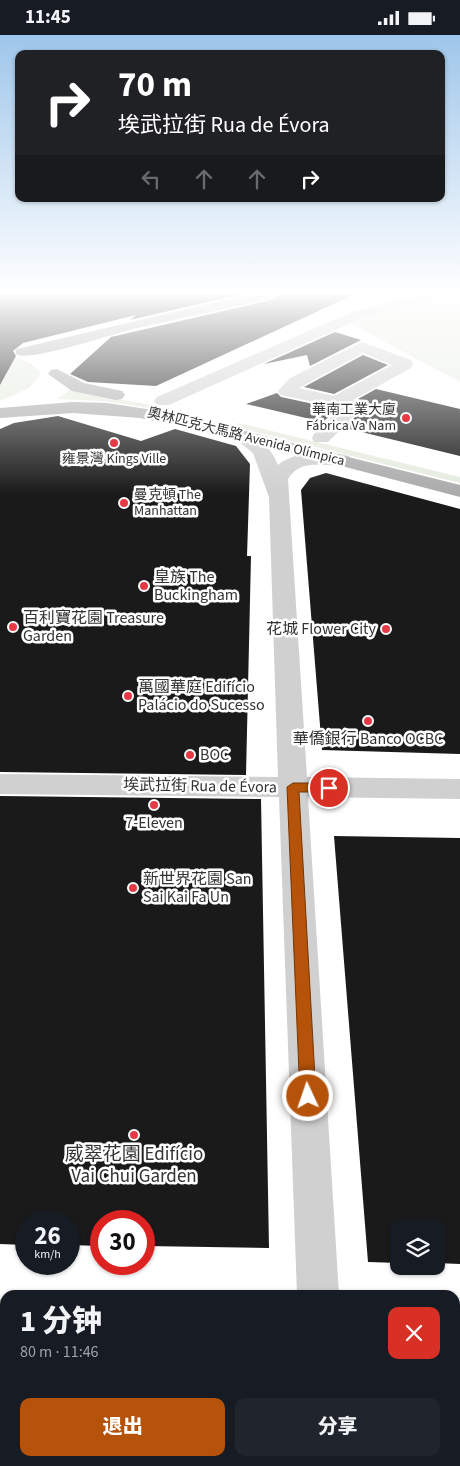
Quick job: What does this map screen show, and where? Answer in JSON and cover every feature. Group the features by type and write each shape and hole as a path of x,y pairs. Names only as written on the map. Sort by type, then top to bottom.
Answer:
{"main road":[{"name":"奧林匹克大馬路 Avenida Olímpica","path":"53,361 62,368 64,380 93,392 178,402 460,473"},
{"path":"0,412 41,391 62,368"},
{"name":"奧林匹克大馬路 Avenida Olímpica","path":"0,412 65,407 120,408 169,416 460,491"}],"street":[{"path":"163,401 253,361"},
{"path":"262,361 306,376"},
{"path":"321,438 354,406 287,391 306,376 335,361"},
{"path":"337,402 406,363 400,361"},
{"path":"238,434 255,441 261,448 279,498"},
{"path":"318,1290 278,479 281,472 289,466 313,459 342,461"},
{"name":"埃武拉街 Rua de Évora","path":"0,784 460,789"}],"shaded area":[{"path":"0,361 28,362 41,374 29,388 0,401"},
{"path":"420,361 460,361 460,382"},
{"path":"71,389 92,395 165,407 161,410 104,401 57,399"},
{"path":"239,423 460,477 460,483 235,427"}],"building":[{"path":"0,361 13,361 0,385"},
{"path":"85,361 211,361 156,386 88,382 70,374"},
{"path":"309,361 320,361 310,366"},
{"path":"352,361 377,361 388,365 334,394 304,387"},
{"name":"華南工業大廈 Fábrica Va Nam","path":"376,389 460,409 460,456 345,428 364,407 362,401 358,399"},
{"path":"277,393 281,397 337,409 323,422 246,404"},
{"path":"58,416 141,441 175,429 236,446 250,464 247,556 251,556 246,775 0,772 0,429 14,423"},
{"name":"花城 Flower City","path":"326,473 460,509 460,754 322,750 301,490 310,478"},
{"path":"0,796 261,799 269,1248 155,1246 155,1210 90,1210 90,1246 80,1245 80,1210 15,1210 15,1245 0,1244"},
{"path":"334,836 460,838 460,1264 445,1263 445,1220 390,1220 390,1263 368,1262"}],"place":[{"name":"華南工業大廈 Fábrica Va Nam","path":"406,418"},
{"name":"雍景灣 Kings Ville","path":"114,443"},
{"name":"曼克頓 The Manhattan","path":"124,503"},
{"name":"皇族 The Buckingham","path":"144,586"},
{"name":"百利寶花園 Treasure Garden","path":"13,627"},
{"name":"花城 Flower City","path":"386,629"},
{"name":"萬國華庭 Edifício Palácio do Sucesso","path":"128,696"},
{"name":"華僑銀行 Banco OCBC","path":"368,721"},
{"name":"BOC","path":"190,755"},
{"name":"7-Eleven","path":"154,805"},
{"name":"新世界花園 San Sai Kai Fa Un","path":"133,888"},
{"name":"威翠花園 Edifício Vai Chui Garden","path":"134,1135"}],"route":[{"path":"308,1096 293,787 329,788"}]}
